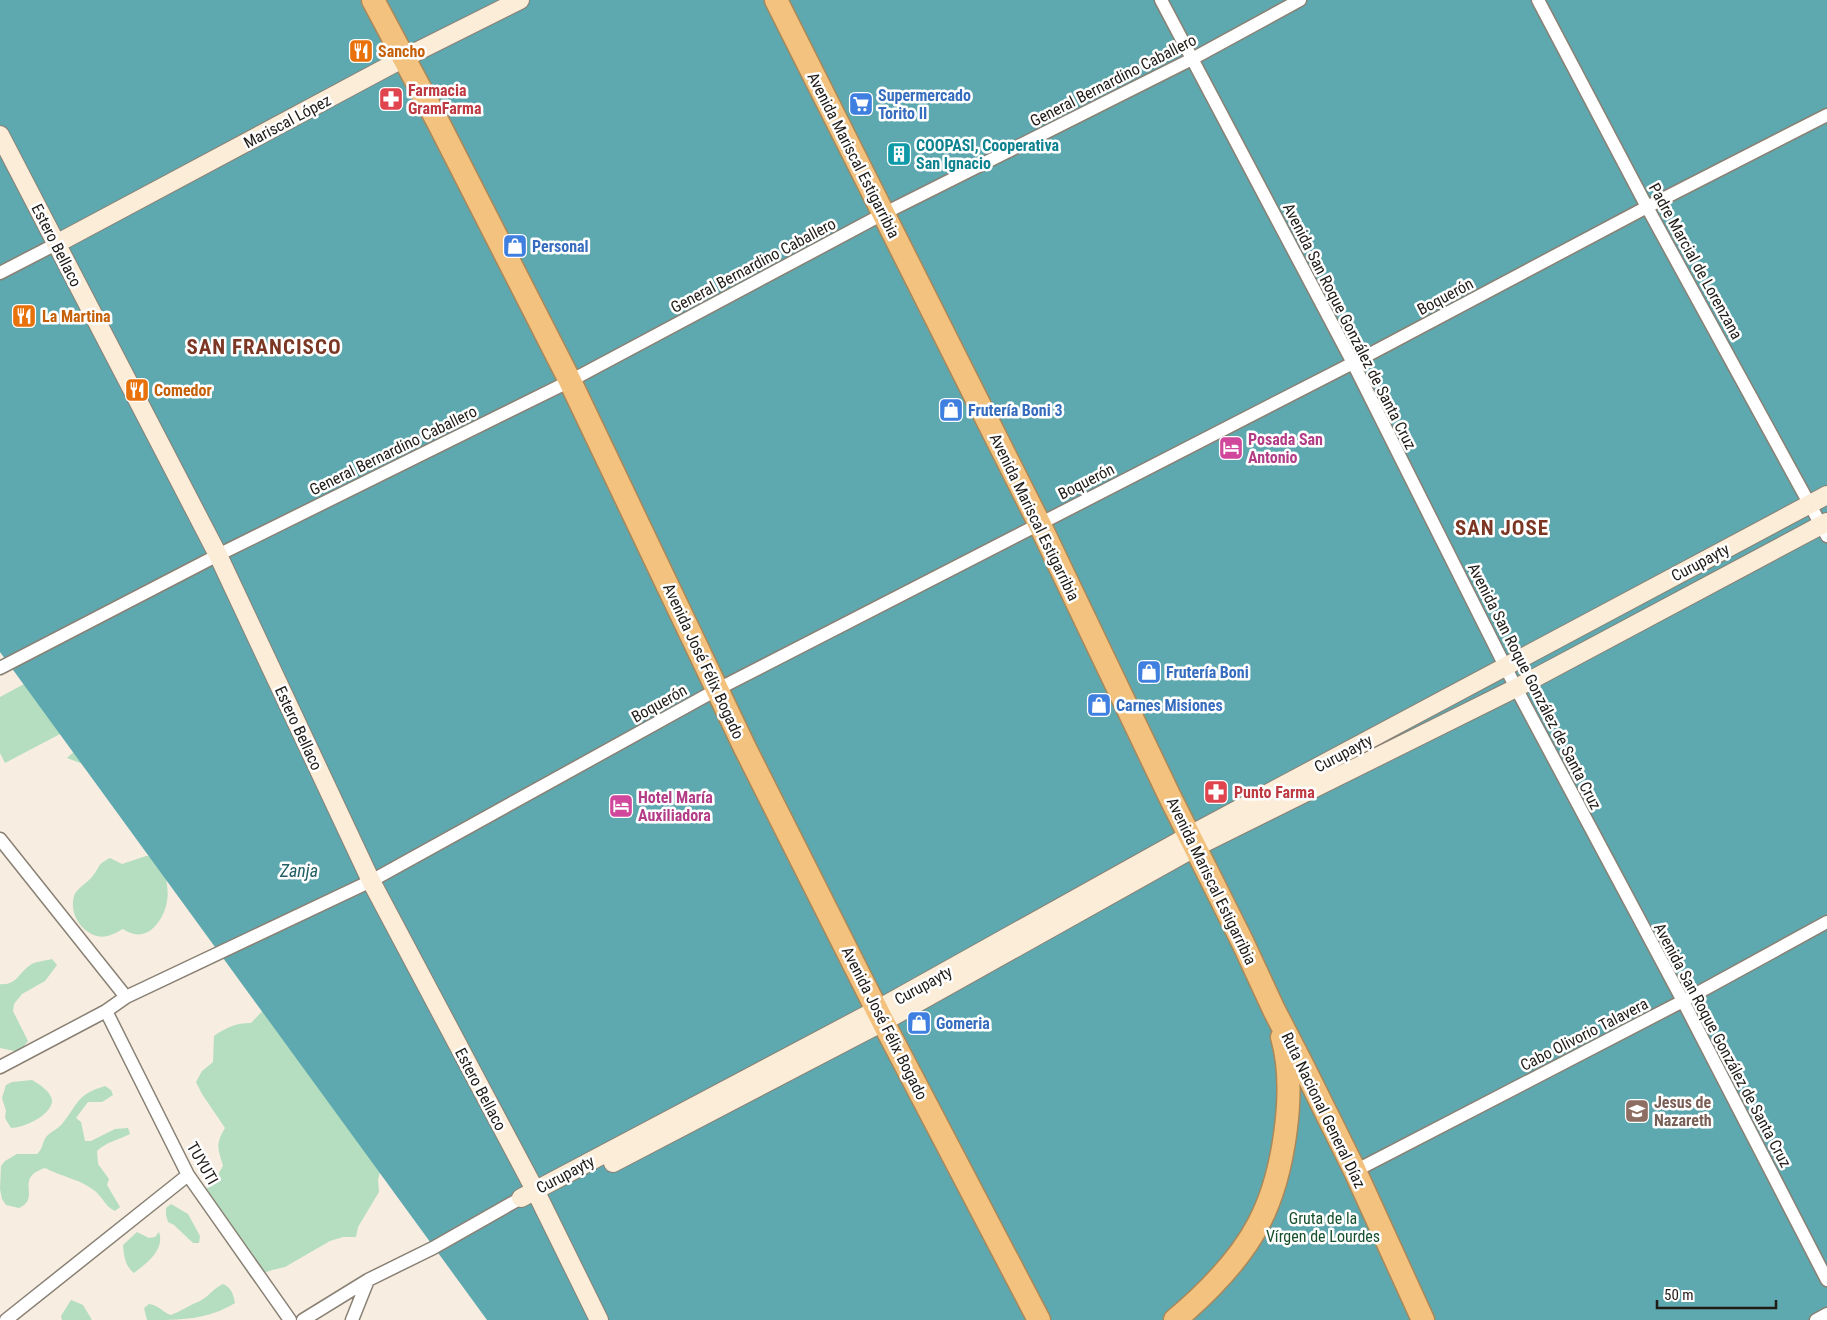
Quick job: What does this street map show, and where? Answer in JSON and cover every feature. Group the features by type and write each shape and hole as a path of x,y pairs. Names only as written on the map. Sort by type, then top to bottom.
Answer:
{"highway":[{"name":"Avenida José Félix Bogado","path":"374,0 570,381 732,720 881,1016 1039,1320"},
{"name":"Avenida Mariscal Estigarribia","path":"776,0 1039,523 1244,944 1274,1010"},
{"name":"Ruta Nacional General Díaz","path":"1274,1010 1355,1171 1423,1320"},
{"path":"1176,1320 1218,1280 1241,1251 1260,1222 1278,1171 1288,1111 1288,1078 1284,1047 1274,1010"}],"street":[{"name":"Mariscal López","path":"56,244 404,58 520,0"},
{"name":"Avenida San Roque González de Santa Cruz","path":"1161,0 1352,363 1505,667 1683,1001 1827,1280"},
{"name":"General Bernardino Caballero","path":"0,668 218,554 570,381 883,214 1192,60 1300,0"},
{"name":"Padre Marcial de Lorenzana","path":"1538,0 1647,207 1825,528"},
{"name":"Boquerón","path":"0,1067 106,1011 126,997 367,882 718,689 1352,363 1647,207 1827,115"},
{"name":"Estero Bellaco","path":"0,135 218,554 367,882 599,1320"},
{"path":"0,273 56,244"},
{"name":"Curupayty","path":"532,1196 881,1016 1505,667 1827,495"},
{"name":"Curupayty","path":"1193,841 1516,688 1825,528"},
{"path":"0,839 126,997"},
{"name":"Cabo Olivorio Talavera","path":"1355,1171 1683,1001 1827,922"},
{"name":"TUYUTI","path":"106,1011 188,1174 290,1320"},
{"path":"6,1320 188,1174"},
{"path":"303,1320 368,1280 532,1196"},
{"path":"352,1320 368,1280"},
{"path":"1816,1320 1827,1314"}],"green space":[{"path":"118,639 142,650 160,685 161,697 157,709 165,720 177,716 188,708 201,709 197,720 188,728 189,740 209,755 236,780 266,770 285,769 293,793 274,811 267,836 261,847 261,865 255,883 243,888 231,884 220,877 213,867 200,862 188,861 175,865 166,873 168,894 164,913 152,929 146,933 133,934 123,929 100,937 91,934 78,921 73,909 75,893 92,877 101,864 110,858 122,864 146,856 158,857 172,854 174,827 163,803 154,793 143,787 118,755 105,755 94,761 80,763 67,758 77,749 77,735 87,695 77,675 95,654"},
{"path":"50,670 79,724 5,763 0,753 0,697"},
{"path":"52,959 57,965 45,981 22,994 14,1004 13,1011 28,1041 19,1052 0,1048 0,984 14,981 31,964"},
{"path":"269,1004 381,1168 378,1180 379,1192 358,1227 356,1237 343,1237 330,1241 285,1267 251,1278 213,1222 200,1198 223,1166 218,1147 225,1128 196,1082 202,1071 213,1062 214,1036 232,1026 251,1023"},
{"path":"32,1080 50,1095 52,1102 50,1107 35,1120 22,1126 11,1128 5,1118 6,1111 2,1098 6,1085 12,1082"},
{"path":"105,1086 111,1090 113,1095 102,1102 88,1102 76,1118 81,1122 85,1141 91,1141 115,1129 128,1128 130,1134 108,1143 97,1151 98,1164 109,1179 107,1185 120,1207 115,1211 89,1187 45,1168 36,1172 31,1177 28,1199 25,1204 19,1208 6,1205 2,1199 0,1189 1,1166 5,1161 17,1154 37,1154 46,1137 62,1124 83,1096"},
{"path":"171,1204 188,1214 200,1236 199,1243 193,1243 174,1225 168,1222 166,1208"},
{"path":"137,1232 149,1238 155,1237 159,1232 160,1239 154,1255 134,1273 127,1264 123,1245"},
{"path":"223,1284 230,1289 235,1303 225,1309 193,1318 147,1320 144,1308 149,1304 171,1315 203,1299"},
{"path":"71,1300 83,1305 92,1320 62,1320 61,1316"}],"water":[{"name":"Zanja","path":"0,0 1827,0 1827,1320 487,1320 0,652"}],"place":[{"name":"Sancho","path":"361,51"},
{"name":"Farmacia GramFarma","path":"391,99"},
{"name":"Supermercado Torito II","path":"861,104"},
{"name":"COOPASI, Cooperativa San Ignacio","path":"899,154"},
{"name":"Personal","path":"515,246"},
{"name":"La Martina","path":"24,316"},
{"name":"Comedor","path":"137,390"},
{"name":"Frutería Boni 3","path":"951,410"},
{"name":"Posada San Antonio","path":"1231,448"},
{"name":"Frutería Boni","path":"1149,672"},
{"name":"Carnes Misiones","path":"1099,705"},
{"name":"Punto Farma","path":"1216,792"},
{"name":"Hotel María Auxiliadora","path":"621,806"},
{"name":"Gomeria","path":"919,1023"},
{"name":"Jesus de Nazareth","path":"1637,1111"}],"district":[{"name":"SAN FRANCISCO","path":"264,347"},
{"name":"SAN JOSE","path":"1502,528"}],"park label":[{"name":"Gruta de la Vírgen de Lourdes","path":"1323,1227"}]}
